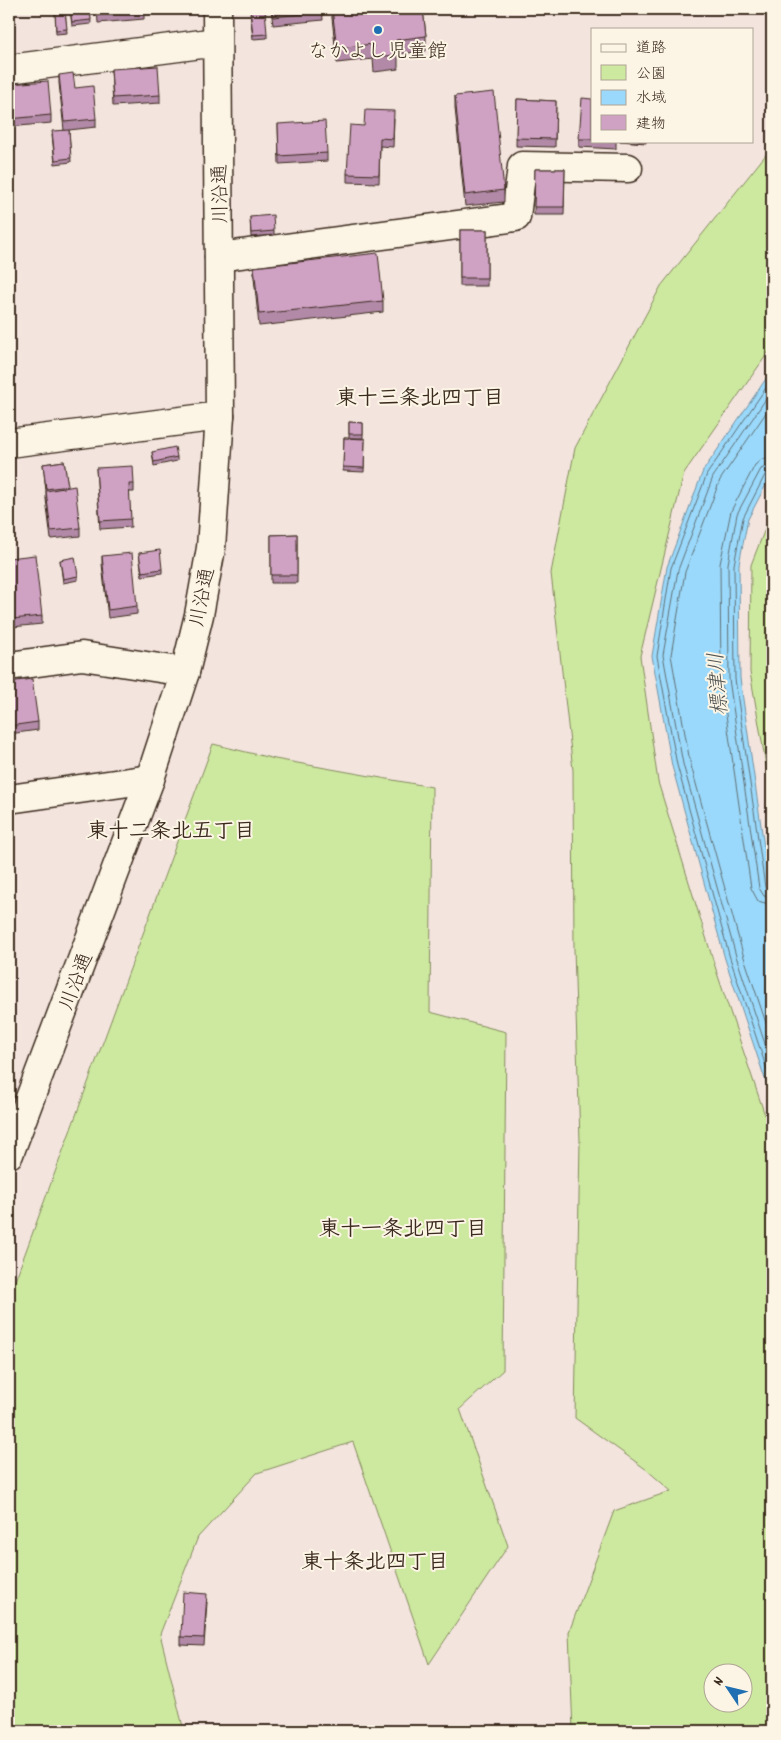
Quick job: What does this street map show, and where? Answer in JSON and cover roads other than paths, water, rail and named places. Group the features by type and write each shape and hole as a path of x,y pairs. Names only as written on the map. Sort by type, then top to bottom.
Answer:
{"street":[{"name":"川沿通","path":"9,1152 150,779 185,672 199,615 211,548 220,416 217,9"},
{"path":"9,69 217,42"},
{"path":"219,256 516,217 522,166 628,168"},
{"path":"9,443 220,416"},
{"path":"9,666 82,656 185,672"},
{"path":"9,798 150,779"}],"water":[{"name":"標津川","path":"772,370 772,473 748,519 739,564 740,678 772,903 772,1100 725,959 672,766 652,656 667,567 703,471"}],"place":[{"name":"なかよし児童館","path":"378,30"}],"district":[{"name":"東十三条北四丁目","path":"420,397"},
{"name":"東十二条北五丁目","path":"171,830"},
{"name":"東十一条北四丁目","path":"403,1228"},
{"name":"東十条北四丁目","path":"375,1561"}]}
